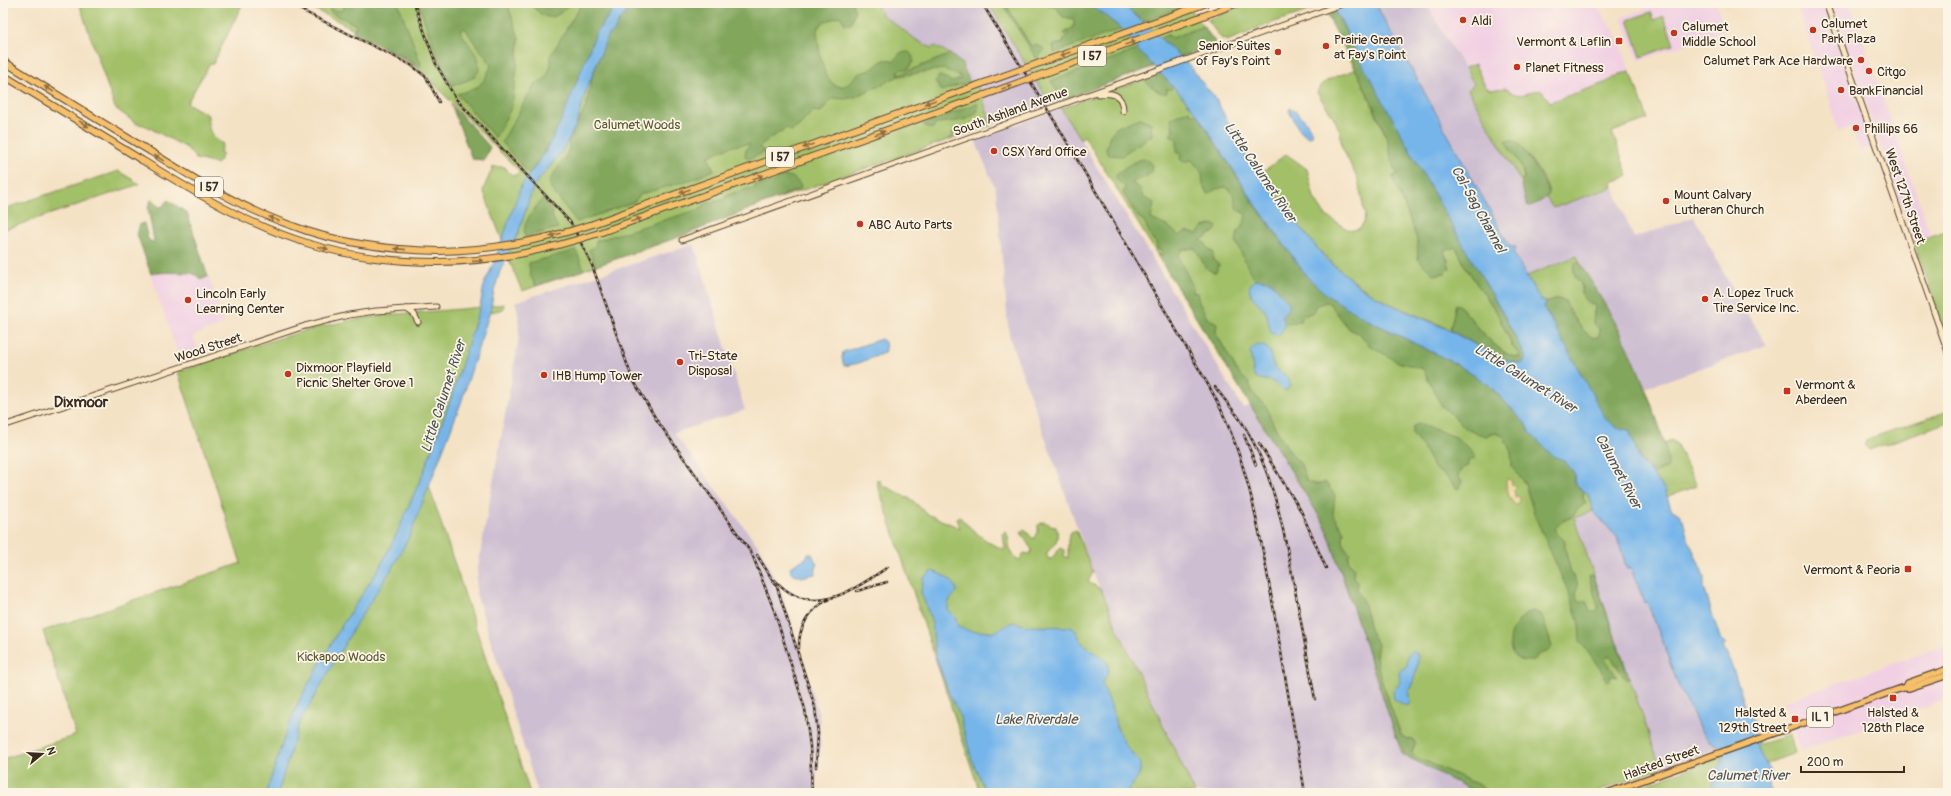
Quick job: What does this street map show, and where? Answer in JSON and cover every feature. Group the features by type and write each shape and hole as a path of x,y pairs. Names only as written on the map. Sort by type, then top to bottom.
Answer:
{"highway":[{"name":"I 57","path":"3,61 177,168 242,205 269,217 319,234 364,245 401,250 438,252 486,249 517,245 547,238 593,224 1207,3"},
{"name":"I 57","path":"3,75 166,175 235,215 254,223 310,244 337,251 391,260 439,262 495,260 524,255 599,233 1238,3"}],"main road":[{"name":"South Ashland Avenue","path":"682,240 1345,3"},
{"name":"West 127th Street","path":"1826,3 1948,352"},
{"path":"1089,95 1107,93 1115,94 1122,101 1123,111"},
{"name":"Wood Street","path":"3,426 305,326 349,315 376,311 436,307"},
{"path":"407,309 414,314 418,322"},
{"path":"1906,687 1908,683 1948,669"},
{"name":"IL 1","path":"1906,687 1909,688 1948,675"},
{"name":"Halsted Street","path":"1607,793 1906,687"}],"shaded area":[{"path":"874,3 988,3 1050,104 992,125 976,81 970,83 953,55 935,46 932,48 918,41 881,14 882,12"},
{"path":"1375,3 1426,3 1473,83 1473,86 1468,90 1518,176 1525,201 1534,206 1546,198 1553,208 1613,187 1634,238 1694,217 1739,301 1767,345 1645,388 1627,345 1577,256 1527,276 1513,252 1515,247 1510,247"},
{"path":"1426,3 1594,3 1619,38 1632,76 1627,72 1605,83 1550,102 1545,93 1517,96 1505,88 1490,91 1485,86 1475,64 1465,68"},
{"name":"Calumet Middle School","path":"1662,3 1716,3 1725,30 1639,61 1622,19 1625,16"},
{"path":"1796,3 1823,3 1873,147 1860,151 1851,127 1839,132 1831,107 1832,106"},
{"path":"1831,3 1850,3 1931,236 1914,242"},
{"path":"1061,108 1243,408 1250,405 1326,527 1402,754 1477,793 1195,793 1117,628 1093,572 1009,336 996,190 975,140"},
{"path":"694,244 745,410 674,433 761,550 781,592 819,715 821,742 815,793 538,793 476,593 478,566 519,337 518,312 515,302"},
{"name":"Lincoln Early Learning Center","path":"201,253 224,324 193,336 200,357 181,363 149,270"},
{"path":"1593,511 1617,537 1627,569 1630,569 1645,602 1647,602 1679,687 1692,715 1709,741 1715,742 1719,748 1661,769 1574,518"},
{"path":"1948,644 1948,699 1800,751 1784,702"}],"green space":[{"path":"79,3 243,3 213,64 210,63 187,103 208,115 208,124 211,132 215,138 223,144 220,152 223,154 217,164 196,159 187,148 144,125 137,124 115,108"},
{"name":"Calumet Woods","path":"302,3 874,3 882,12 881,14 918,41 932,48 935,46 953,56 961,64 970,83 976,81 992,125 742,211 687,234 522,291 507,255 518,234 533,187 502,240 483,190 493,167 505,167 510,174 515,175 520,172 419,69 354,29"},
{"path":"344,3 398,3 421,64 420,68 403,57 352,33 356,25 330,12 329,9 341,11 344,8"},
{"path":"418,3 507,3 519,38 518,59 512,106 495,138 457,94 475,88 482,83 491,66 486,56 478,48 465,28 460,31 478,58 479,71 470,79 451,85 438,58"},
{"path":"529,3 570,3 554,17 549,17 540,13"},
{"path":"582,3 618,3 599,30 592,44 569,104 547,148 529,175 502,142 534,85 546,78 551,65 551,55"},
{"path":"633,3 852,3 855,11 851,24 845,24 840,16 822,23 817,29 820,54 826,74 837,86 846,85 858,74 870,70 884,60 894,61 900,53 909,52 913,57 913,62 908,69 899,70 898,75 946,56 949,53 962,64 970,83 941,91 935,82 939,76 952,82 961,79 960,76 943,69 899,76 855,97 845,99 833,98 821,112 813,111 799,126 791,131 786,128 762,144 759,147 765,152 748,159 745,156 746,150 750,144 723,149 708,157 714,170 693,179 641,194 634,202 577,222 551,189 549,181 565,158 569,149 568,141 586,107 592,77 607,37"},
{"path":"988,3 1185,3 1215,42 1214,45 1050,104"},
{"path":"1002,3 1005,3 1031,46 1036,44 1044,50 1037,59"},
{"path":"1046,3 1089,3 1122,29 1054,53 1053,45 1063,43 1064,38 1069,34 1068,32 1065,35 1064,33 1074,27 1074,19 1063,17 1057,8"},
{"path":"1122,3 1185,3 1187,6 1143,22"},
{"path":"1250,3 1329,4 1272,23 1227,41 1221,38 1207,20"},
{"path":"1335,12 1438,201 1506,319 1526,358 1522,364 1501,359 1450,330 1456,304 1459,305 1486,336 1502,351 1511,356 1520,358 1519,354 1513,347 1496,311 1466,268 1456,247 1444,251 1450,268 1445,273 1434,275 1418,259 1417,239 1392,177 1398,174 1393,166 1388,141 1350,59 1327,15"},
{"path":"1651,12 1654,20 1664,16 1674,45 1641,57 1628,20"},
{"path":"1203,26 1215,42 1214,45 1180,57 1160,38 1168,35 1172,38"},
{"path":"1139,49 1155,66 1062,100 1051,81"},
{"path":"1475,64 1485,86 1490,90 1505,88 1521,95 1532,91 1542,91 1550,102 1605,83 1620,74 1629,72 1632,76 1648,119 1612,132 1628,176 1612,182 1613,187 1553,208 1546,198 1549,194 1544,180 1534,164 1515,143 1510,140 1509,148 1519,160 1524,177 1521,182 1468,90 1474,84 1465,68"},
{"path":"1356,69 1387,138 1393,165 1398,174 1392,177 1417,239 1418,259 1449,261 1443,251 1456,247 1466,268 1496,311 1513,347 1519,354 1520,358 1511,356 1502,351 1456,304 1450,330 1395,307 1368,292 1316,247 1286,212 1259,175 1286,154 1307,169 1314,198 1325,215 1347,229 1354,230 1360,228 1364,222 1365,215 1358,180 1342,147 1340,132 1334,118 1317,93 1319,88 1328,80"},
{"path":"1162,73 1197,114 1232,169 1409,339 1456,364 1588,494 1593,511 1574,518 1661,769 1593,793 1477,793 1402,754 1326,527 1084,136 1080,139 1061,108"},
{"path":"1162,73 1174,86 1171,89 1166,89 1167,93 1161,93 1144,80"},
{"path":"977,103 978,110 970,118 936,124 933,129 923,125"},
{"path":"451,104 490,147 484,160 472,159"},
{"path":"1190,111 1191,114 1197,114 1253,202 1307,277 1366,319 1456,364 1489,385 1525,423 1530,433 1553,456 1563,460 1572,470 1575,475 1574,481 1579,488 1584,490 1583,498 1586,503 1578,509 1572,517 1563,521 1555,528 1557,533 1565,541 1565,549 1571,572 1578,585 1576,595 1578,601 1586,601 1590,612 1598,610 1589,577 1593,575 1629,679 1625,679 1610,655 1605,659 1617,677 1611,676 1610,681 1608,681 1580,642 1579,624 1571,598 1534,514 1525,484 1512,466 1511,452 1502,434 1496,433 1486,436 1468,430 1442,406 1423,369 1398,362 1369,345 1360,334 1349,329 1329,303 1326,302 1315,306 1314,312 1303,316 1300,321 1288,324 1284,323 1282,315 1287,310 1287,301 1270,281 1255,279 1252,276 1236,242 1238,231 1244,224 1246,216 1244,213 1237,210 1233,194 1225,187 1216,189 1208,194 1203,185 1202,173 1192,160 1183,162 1180,159 1181,153 1177,152 1177,139 1170,135 1173,130 1171,119 1179,114"},
{"path":"989,117 992,125 950,139 951,134 982,122"},
{"path":"1140,118 1151,123 1152,135 1122,156 1108,155 1106,149 1110,135 1117,127"},
{"path":"1506,140 1514,141 1518,144 1534,166 1548,190 1549,194 1537,203 1529,206 1526,204 1521,182 1524,177 1523,171"},
{"path":"1146,159 1152,165 1150,173 1132,183 1140,189 1143,197 1154,203 1151,219 1169,227 1179,236 1186,231 1197,234 1203,227 1214,224 1217,227 1215,231 1200,241 1205,243 1210,251 1213,252 1213,260 1219,265 1216,272 1212,272 1205,267 1195,248 1182,250 1178,256 1193,287 1193,292 1197,293 1199,302 1207,318 1217,323 1216,333 1237,371 1249,383 1253,393 1268,409 1270,418 1277,431 1301,465 1306,480 1316,484 1325,482 1335,495 1333,514 1344,532 1344,543 1350,553 1348,556 1349,563 1354,567 1353,577 1357,581 1357,591 1362,598 1372,635 1378,644 1376,657 1381,679 1401,735 1407,739 1414,740 1415,744 1412,752 1416,757 1477,784 1490,793 1477,793 1404,755 1402,747 1398,742 1326,527 1157,255 1163,254 1163,251 1157,249 1156,243 1151,238 1144,221 1138,217 1123,193 1125,187 1116,179 1117,173 1134,162"},
{"path":"118,171 140,184 3,230 3,209"},
{"path":"789,176 795,179 801,186 800,189 687,234 596,266 589,250 595,247 596,241 700,209 706,203 725,199 726,196 745,189 755,188 755,185 775,182 777,178"},
{"path":"543,198 553,212 552,216 558,228 525,237 524,231 527,221"},
{"path":"151,200 153,200 159,207 163,206 168,200 187,213 208,277 202,279 194,274 186,273 151,274 137,234 140,224 144,223 148,239 152,242 154,241 148,208"},
{"path":"1948,230 1948,341 1914,242"},
{"path":"576,250 584,270 536,286 530,275 529,263"},
{"path":"1577,256 1580,263 1578,262 1576,278 1581,284 1581,292 1591,304 1595,305 1593,323 1600,330 1600,334 1595,338 1586,334 1564,303 1557,299 1546,303 1541,301 1527,276"},
{"path":"1576,262 1580,263 1622,335 1638,369 1653,408 1668,460 1667,468 1661,469 1653,474 1640,460 1629,430 1617,428 1606,419 1544,308 1546,303 1557,299 1565,301 1573,317 1584,331 1593,338 1599,337 1600,330 1593,323 1595,305 1587,303 1583,297 1581,284 1576,278 1573,267"},
{"name":"Kickapoo Woods","path":"504,304 503,309 477,316 462,368 424,471 530,793 3,793 3,759 76,735 43,631 241,563 178,372 283,337 347,321 386,315 465,309"},
{"path":"1948,411 1948,422 1869,450 1864,445 1868,439"},
{"path":"1419,424 1456,437 1467,446 1474,455 1475,458 1468,461 1468,466 1462,468 1458,476 1462,482 1460,488 1456,488 1448,478 1434,468 1422,446 1412,433 1413,426"},
{"path":"1671,440 1676,443 1697,486 1666,497 1665,490 1653,474 1661,469 1664,469 1666,452 1664,443"},
{"path":"876,480 879,480 884,488 887,487 912,500 927,514 960,528 957,518 959,516 974,531 993,545 1000,548 1005,549 1003,533 1006,532 1011,553 1020,560 1024,553 1030,554 1032,550 1021,533 1024,529 1033,539 1038,532 1038,525 1044,522 1056,527 1058,535 1056,541 1053,547 1047,552 1047,558 1051,559 1060,548 1064,550 1064,556 1068,558 1068,539 1071,532 1076,530 1093,572 1088,582 1101,589 1117,628 1195,793 980,793"},
{"path":"1533,611 1542,615 1552,647 1547,652 1539,654 1533,661 1522,660 1515,656 1511,650 1510,641 1512,632 1524,616"},
{"path":"1790,735 1795,753 1765,764 1756,745"},
{"path":"1724,756 1710,793 1621,793"}],"sand":[{"path":"1507,479 1511,480 1512,485 1516,486 1514,490 1515,497 1518,496 1520,498 1516,506 1508,496"}],"water":[{"path":"618,3 635,3 618,22 614,32 608,35 587,88 576,125 563,150 533,187 518,234 500,271 490,311 461,403 410,535 393,567 356,624 299,724 278,793 266,793 288,726 301,697 339,630 381,565 397,533 424,471 450,401 480,307 484,284 494,263 521,186 546,151 562,119 596,33"},
{"path":"1089,3 1122,3 1192,68 1199,79 1214,96 1259,175 1325,258 1360,287 1388,303 1447,329 1501,359 1522,364 1526,358 1506,319 1438,201 1359,58 1340,19 1329,3 1375,3 1510,247 1516,247 1513,252 1541,301 1546,301 1544,308 1606,419 1617,428 1629,430 1640,460 1665,490 1671,509 1679,514 1683,520 1687,536 1704,576 1704,588 1721,641 1726,644 1723,646 1725,652 1728,654 1745,705 1754,721 1755,735 1759,744 1756,746 1770,772 1769,786 1774,793 1710,793 1716,771 1724,756 1721,747 1709,741 1700,729 1679,687 1647,602 1645,603 1631,569 1627,569 1617,537 1593,511 1588,494 1576,485 1575,475 1572,470 1563,460 1553,456 1530,433 1525,423 1489,385 1456,364 1366,319 1328,296 1307,277 1254,202 1197,114 1183,97 1135,47 1127,33"},
{"path":"1290,108 1304,120 1310,128 1312,136 1308,137 1298,128 1289,111"},
{"path":"1255,279 1270,281 1289,303 1289,308 1282,315 1285,326 1280,334 1276,335 1271,333 1266,312 1251,295 1249,287"},
{"path":"881,339 885,342 886,352 859,363 844,366 842,358 843,352"},
{"path":"1257,345 1267,348 1273,365 1289,379 1290,385 1286,391 1272,381 1260,379 1254,376 1250,351"},
{"path":"808,554 812,554 817,565 815,574 801,577 791,573 790,567 806,558"},
{"name":"Lake Riverdale","path":"932,571 948,578 956,587 957,591 949,601 948,610 955,617 958,627 970,631 994,632 1013,622 1029,626 1071,627 1076,631 1082,643 1107,662 1107,675 1102,683 1122,739 1126,747 1140,764 1140,771 1137,779 1125,793 986,793 972,760 959,714 950,696 935,655 932,623 921,592 923,578"},
{"path":"1413,651 1417,654 1418,662 1409,691 1410,704 1406,706 1394,699 1393,691 1400,683 1399,671 1407,666 1408,654"}],"railway":[{"path":"414,3 436,64 456,99 571,223 592,265 632,378 656,419 752,554 774,610 805,709 810,746 812,793"},
{"path":"982,3 1060,130 1210,388 1235,442 1259,529 1305,793"},
{"path":"289,4 411,65 426,77 439,102"},
{"path":"1215,387 1239,418"},
{"path":"1237,415 1260,455 1275,499 1286,545 1315,699"},
{"path":"1244,435 1256,465"},
{"path":"1259,443 1301,511 1326,568"},
{"path":"757,555 777,587 815,707 818,734 816,767"},
{"path":"775,580 789,592 803,598 818,600 832,598 847,592 888,567"},
{"path":"857,591 887,582"},
{"path":"799,648 799,640 806,620 816,608 828,600"}],"place":[{"name":"Aldi","path":"1463,20"},
{"name":"Calumet Park Plaza","path":"1813,30"},
{"name":"Calumet Middle School","path":"1674,33"},
{"name":"Vermont & Laflin","path":"1619,41"},
{"name":"Prairie Green at Fay's Point","path":"1326,46"},
{"name":"Senior Suites of Fay’s Point","path":"1278,52"},
{"name":"Calumet Park Ace Hardware","path":"1861,60"},
{"name":"Planet Fitness","path":"1517,67"},
{"name":"Citgo","path":"1869,71"},
{"name":"BankFinancial","path":"1841,90"},
{"name":"Phillips 66","path":"1856,128"},
{"name":"CSX Yard Office","path":"994,151"},
{"name":"Mount Calvary Lutheran Church","path":"1666,201"},
{"name":"ABC Auto Parts","path":"860,224"},
{"name":"A. Lopez Truck Tire Service Inc.","path":"1705,299"},
{"name":"Lincoln Early Learning Center","path":"188,300"},
{"name":"Tri-State Disposal","path":"680,362"},
{"name":"Dixmoor Playfield Picnic Shelter Grove 1","path":"288,374"},
{"name":"IHB Hump Tower","path":"544,375"},
{"name":"Vermont & Aberdeen","path":"1787,391"},
{"name":"Vermont & Peoria","path":"1908,569"},
{"name":"Halsted & 128th Place","path":"1893,698"},
{"name":"Halsted & 129th Street","path":"1795,719"}],"district":[{"name":"Dixmoor","path":"81,402"}],"water label":[{"name":"Little Calumet River","path":"1261,172"},
{"name":"Cal-Sag Channel","path":"1479,209"},
{"name":"Little Calumet River","path":"1526,378"},
{"name":"Little Calumet River","path":"443,396"},
{"name":"Calumet River","path":"1619,471"},
{"name":"Calumet River","path":"1748,775"}]}
